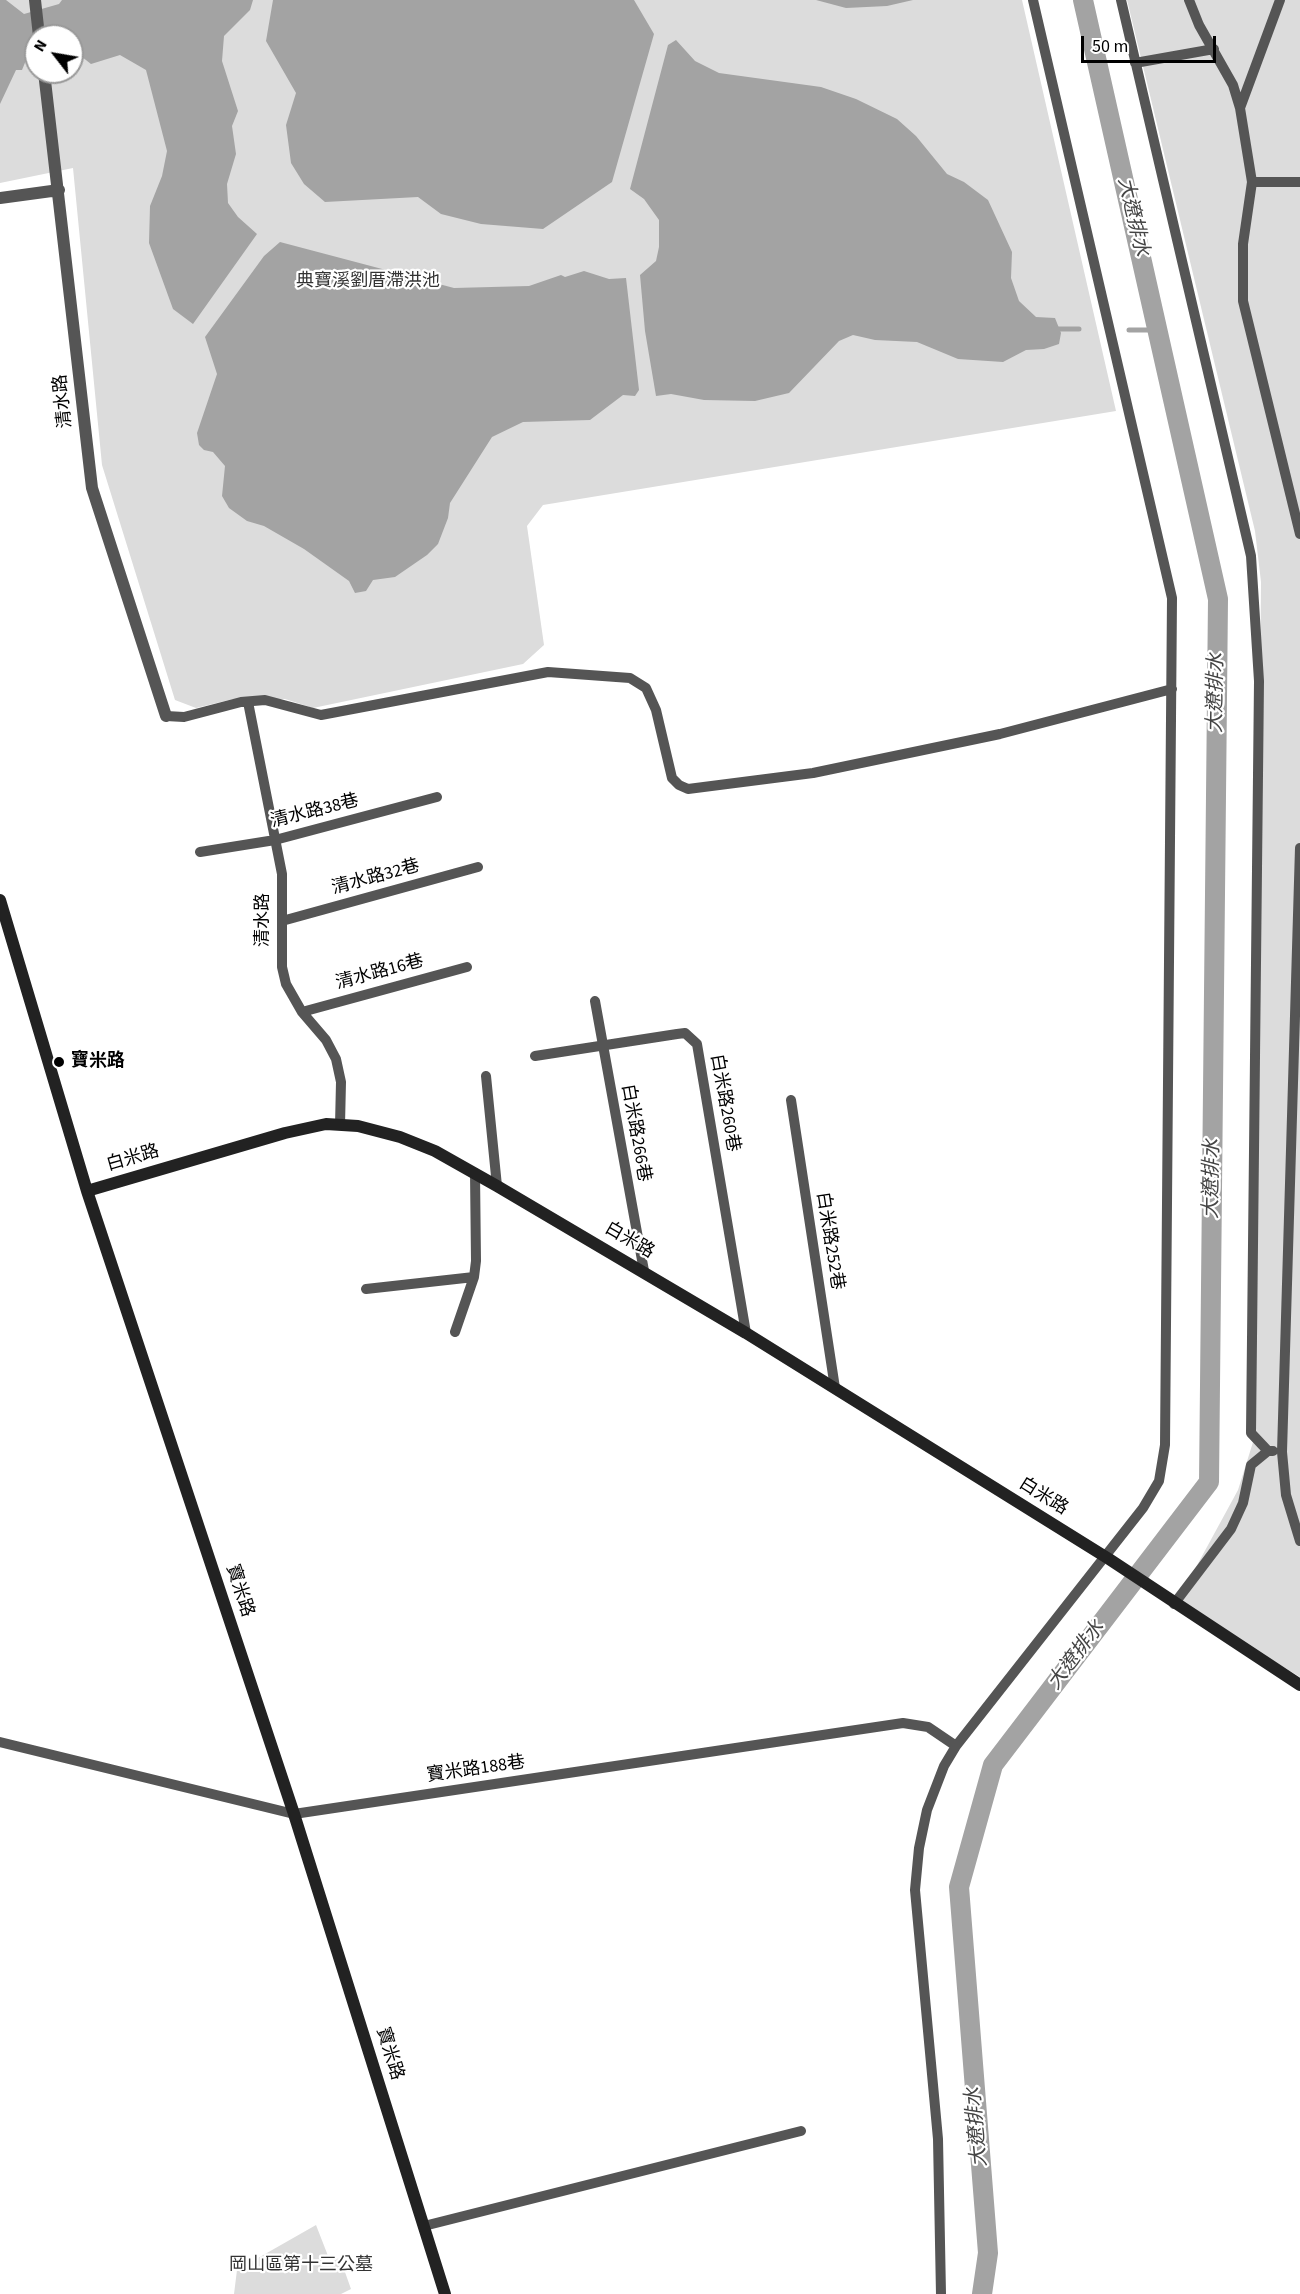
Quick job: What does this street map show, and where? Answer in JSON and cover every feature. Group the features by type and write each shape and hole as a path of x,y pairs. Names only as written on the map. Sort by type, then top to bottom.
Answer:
{"street":[{"path":"35,1 38,24"},
{"name":"清水路","path":"46,84 92,488 166,716"},
{"path":"0,198 59,190"},
{"name":"寶米路","path":"0,900 87,1191 294,1814 445,2294"},
{"name":"白米路","path":"87,1191 285,1133 326,1124 358,1126 400,1137 435,1151 644,1271 1107,1558 1170,1601"},
{"path":"1170,1601 1300,1685"}],"lane":[{"path":"941,2294 938,2139 915,1890 919,1848 927,1810 944,1766 956,1746 1107,1558 1152,1493 1163,1467 1165,1445 1173,598 1032,0"},
{"path":"1121,0 1251,556 1259,692 1251,1433 1268,1451 1282,1452"},
{"path":"1189,0 1199,25 1233,85 1240,108 1252,182 1243,244 1243,301 1300,534"},
{"path":"1240,108 1280,0"},
{"path":"1135,63 1214,49"},
{"path":"1252,182 1300,182"},
{"path":"166,716 184,717 265,700 321,715 548,672 630,678 646,688 656,710 672,778 679,785 688,789 813,773 1000,734 1172,689"},
{"name":"清水路","path":"248,702 282,874 282,968 285,984 302,1012 326,1040 336,1059 341,1082 340,1125"},
{"name":"清水路38巷","path":"200,852 275,840 437,797"},
{"path":"1300,848 1295,1217 1282,1452 1286,1495 1300,1541"},
{"name":"清水路32巷","path":"282,921 478,867"},
{"name":"清水路16巷","path":"302,1012 467,967"},
{"name":"白米路266巷","path":"595,1001 644,1271"},
{"name":"白米路260巷","path":"535,1056 685,1033 697,1044 746,1333"},
{"path":"486,1076 497,1186"},
{"name":"白米路252巷","path":"791,1100 835,1388"},
{"path":"455,1332 474,1277 476,1261 475,1173"},
{"path":"366,1289 474,1277"},
{"path":"1170,1601 1231,1529 1243,1503 1251,1465 1268,1451"},
{"name":"寶米路188巷","path":"0,1742 294,1814 903,1723 928,1727 956,1746"},
{"path":"424,2226 801,2131"}],"green space":[{"name":"典寶溪劉厝滯洪池","path":"0,0 1022,0 1116,411 543,505 527,526 544,645 523,664 313,708 285,699 233,699 196,708 175,700 102,465 73,168 0,183"},
{"path":"1127,0 1300,0 1300,1677 1177,1602 1238,1490 1254,1439 1261,582 1255,531"},
{"name":"岡山區第十三公墓","path":"316,2225 330,2261 340,2258 351,2289 341,2294 234,2294 237,2270"}],"shaded area":[{"path":"0,0 6,0 24,14 59,4 62,0 253,0 250,10 224,36 222,61 238,111 232,126 236,154 227,184 228,203 238,217 257,234 193,324 173,309 149,243 150,206 162,176 167,151 146,70 120,55 91,64 84,58 84,24 24,24 24,65 22,70 16,70 0,104"},
{"path":"273,0 634,0 654,34 612,182 543,229 481,224 441,214 418,197 325,202 304,184 291,163 286,125 296,93 266,41"},
{"path":"816,0 913,0 887,6 846,8"},
{"path":"676,40 695,61 719,73 821,87 856,99 897,119 916,136 947,174 964,182 988,200 1012,252 1011,278 1019,301 1036,317 1055,318 1061,333 1059,344 1044,349 1026,350 1003,362 958,359 917,342 875,340 853,335 839,341 789,393 755,401 704,400 671,394 656,396 645,331 640,275 656,261 659,247 659,220 644,199 630,189 668,45"},
{"path":"280,242 454,288 529,286 561,275 565,277 584,271 609,279 626,278 639,390 635,396 623,395 590,420 523,422 492,437 450,503 448,518 438,544 427,555 395,577 373,580 366,591 355,593 349,581 304,549 264,526 247,521 229,508 222,496 225,466 213,452 204,450 199,445 197,433 217,374 205,337 264,256"}],"waterway":[{"name":"大遼排水","path":"982,2294 988,2253 959,1887 993,1765 1209,1482 1218,599 1083,0"},
{"path":"1054,329 1079,329"},
{"path":"1129,330 1158,330"}],"place":[{"name":"寶米路","path":"59,1062"}]}
